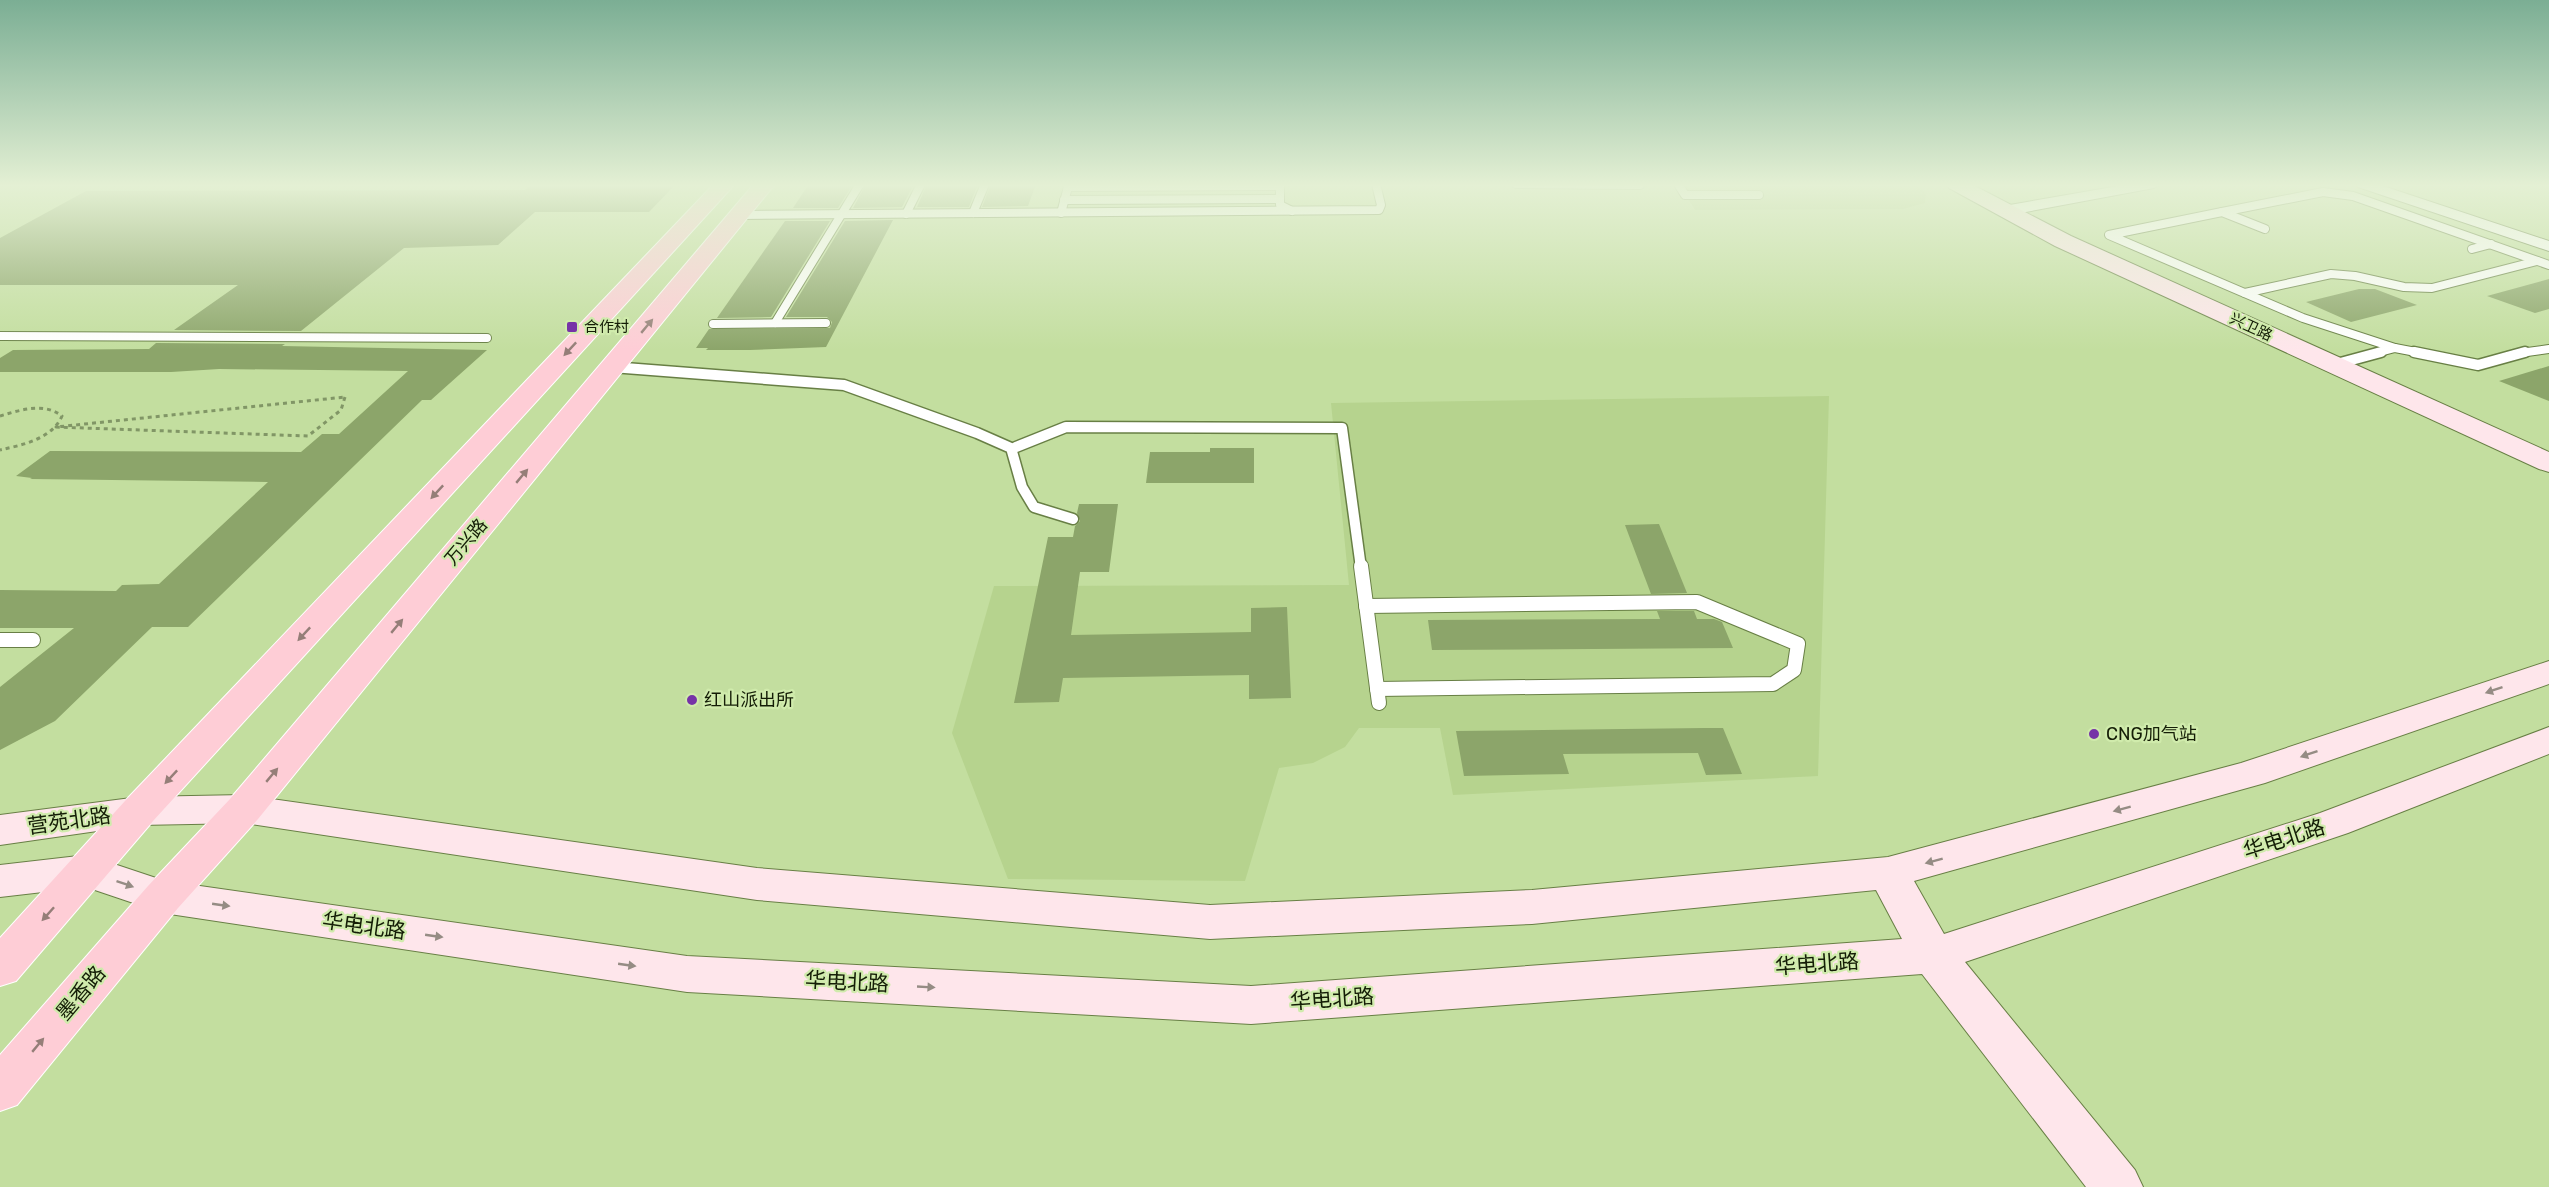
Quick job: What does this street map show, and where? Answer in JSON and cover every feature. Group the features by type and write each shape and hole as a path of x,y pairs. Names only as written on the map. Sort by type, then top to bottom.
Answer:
{"main road":[{"path":"0,968 139,811 672,239"},
{"name":"万兴路","path":"163,897 244,809 719,239"},
{"name":"兴卫路","path":"2060,239 2549,463"},
{"path":"139,811 244,809 757,884 1210,922 1532,907 1888,873 2251,774 2549,672"},
{"name":"华电北路","path":"87,871 163,897 687,974 1251,1005 1933,955 2334,823 2549,740"},
{"name":"营苑北路","path":"0,830 139,811"},
{"path":"0,881 87,871"},
{"path":"1888,873 1933,955 2117,1187"},
{"name":"墨香路","path":"0,1090 163,897"}],"street":[{"path":"2529,239 2549,246"}],"lane":[{"path":"775,323 826,239"},
{"path":"2119,239 2303,318 2395,348 2478,366 2532,350 2549,349"},
{"path":"2479,239 2549,265"},
{"path":"2472,249 2492,244"},
{"path":"2244,293 2331,274 2355,276 2404,287 2432,288 2537,261"},
{"path":"713,324 826,322"},
{"path":"0,336 487,338"},
{"path":"2333,365 2395,348"},
{"path":"612,367 844,385 1011,448 1022,487 1034,507 1072,519"},
{"path":"1016,447 1066,427 1342,428 1379,703"},
{"path":"1366,606 1697,602 1798,644 1794,670 1773,684 1377,689"},
{"path":"0,640 33,640"}],"path":[{"path":"345,397 341,410 308,436 56,427 102,422 345,397"},
{"path":"0,416 31,409 51,410 62,416 56,427 39,437 0,450"}],"shaded area":[{"path":"1829,396 1818,776 1453,795 1440,728 1359,728 1345,747 1313,763 1279,768 1245,881 1008,879 952,733 994,586 1349,585 1331,403"}],"building":[{"path":"0,239 504,239 498,245 404,248 301,331 174,330 238,285 0,285"},
{"path":"772,239 819,239 771,317 717,318"},
{"path":"834,239 883,239 826,347 750,350 696,348 709,329 830,328 832,322 827,317 786,317"},
{"path":"2549,279 2549,309 2535,313 2487,296"},
{"path":"2359,289 2375,289 2417,305 2351,322 2306,302"},
{"path":"156,343 487,350 431,400 422,400 188,627 152,627 55,721 0,750 0,687 74,628 0,628 0,590 116,591 122,585 159,584 268,482 30,479 32,478 16,476 50,451 301,452 322,434 339,434 408,371 219,369 171,372 0,372 0,358 13,350 149,349"},
{"path":"2549,366 2549,401 2499,381"},
{"path":"1210,448 1254,448 1254,483 1146,483 1150,452 1210,452"},
{"path":"1079,504 1118,504 1109,572 1080,572 1071,635 1251,632 1251,608 1287,607 1291,698 1249,699 1249,675 1063,678 1059,702 1014,703 1048,537 1073,537 1075,526 1080,521 1077,513"},
{"path":"1659,524 1687,593 1651,594 1625,525"},
{"path":"1657,611 1694,611 1697,619 1714,619 1722,622 1733,648 1432,650 1428,620 1660,619"},
{"path":"1723,728 1742,774 1706,775 1698,753 1563,754 1569,774 1464,776 1456,731"}],"place":[{"name":"合作村","path":"572,327"},
{"name":"红山派出所","path":"692,700"},
{"name":"CNG加气站","path":"2094,734"}]}
